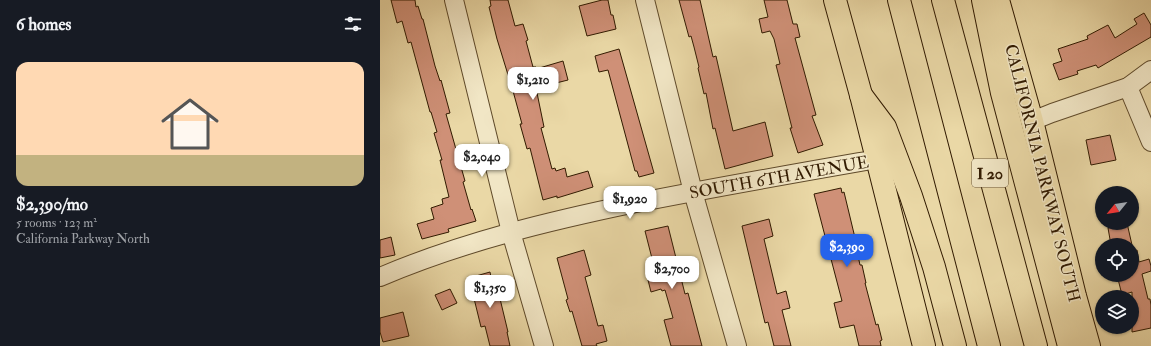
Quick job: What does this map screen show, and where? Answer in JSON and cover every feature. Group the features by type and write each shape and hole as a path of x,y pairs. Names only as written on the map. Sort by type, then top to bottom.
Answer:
{"main road":[{"path":"835,0 861,95 924,346"},
{"name":"I 20","path":"899,0 989,346"},
{"name":"I 20","path":"943,0 1036,346"},
{"path":"983,0 1002,93 1068,346"},
{"name":"CALIFORNIA PARKWAY SOUTH","path":"998,0 1032,121 1074,296 1089,346"},
{"path":"861,95 885,128 891,141 934,267 955,346"}],"street":[{"path":"454,0 511,232 544,346"},
{"path":"644,0 693,192 738,346"},
{"path":"1032,121 1128,87 1151,70"},
{"path":"1128,87 1151,142"},
{"name":"SOUTH 6TH AVENUE","path":"380,277 452,250 511,232 579,215 693,192 877,159"}],"building":[{"path":"391,0 415,0 416,7 418,6 423,19 435,66 440,81 441,80 450,113 446,114 465,181 463,182 471,210 472,209 476,221 448,229 449,232 422,239 417,224 434,219 431,208 443,204 442,199 449,197 440,160 442,160 434,133 437,132 411,42 408,43 402,21 397,23"},
{"path":"490,0 508,0 515,26 523,24 528,40 526,41 533,67 536,67 536,69 563,61 568,80 536,88 544,127 541,128 552,169 555,168 556,171 565,168 567,177 588,171 593,187 557,198 557,196 543,200 530,148 527,149 513,91 497,39 489,7 491,6"},
{"path":"602,0 608,0 616,29 587,36 579,6"},
{"path":"679,0 700,0 713,57 716,56 733,131 765,122 773,156 725,169 715,128 713,129 706,93 704,94 694,47 691,36 689,37"},
{"path":"764,0 787,0 793,24 797,24 800,37 795,38 816,115 812,116 823,145 798,153 790,128 792,128 776,65 780,64 774,39 770,31 762,33 759,19 768,17"},
{"path":"1144,13 1151,25 1151,37 1098,68 1096,65 1077,71 1078,74 1059,80 1053,64 1062,61 1058,49 1088,39 1087,36 1108,25 1115,38 1137,24 1134,19"},
{"path":"619,49 654,173 639,177 637,171 635,171 608,70 599,72 595,56"},
{"path":"1110,135 1116,160 1091,165 1086,140"},
{"path":"841,188 842,193 844,192 860,265 862,265 876,325 878,324 882,340 880,341 881,346 859,346 854,325 840,328 834,303 842,301 814,194"},
{"path":"769,219 773,236 764,239 777,294 786,291 790,308 782,310 791,346 774,346 768,322 765,323 742,226"},
{"path":"668,226 685,294 688,293 702,346 671,346 664,320 673,318 665,290 662,291 661,289 651,292 648,280 657,278 645,231"},
{"path":"1108,230 1129,230 1130,238 1110,238"},
{"path":"391,237 395,255 380,258 380,240"},
{"path":"584,250 591,275 585,277 598,326 603,325 607,341 596,344 597,346 582,346 572,311 570,312 566,300 568,299 557,258"},
{"path":"1149,259 1151,271 1142,274 1148,299 1150,299 1151,305 1151,328 1139,331 1139,290 1121,290 1119,282 1139,282 1139,262"},
{"path":"490,272 492,283 496,282 510,346 490,346 485,326 481,327 469,278"},
{"path":"450,289 457,303 442,310 435,295"},
{"path":"403,312 409,336 383,342 380,332 380,318"}]}
